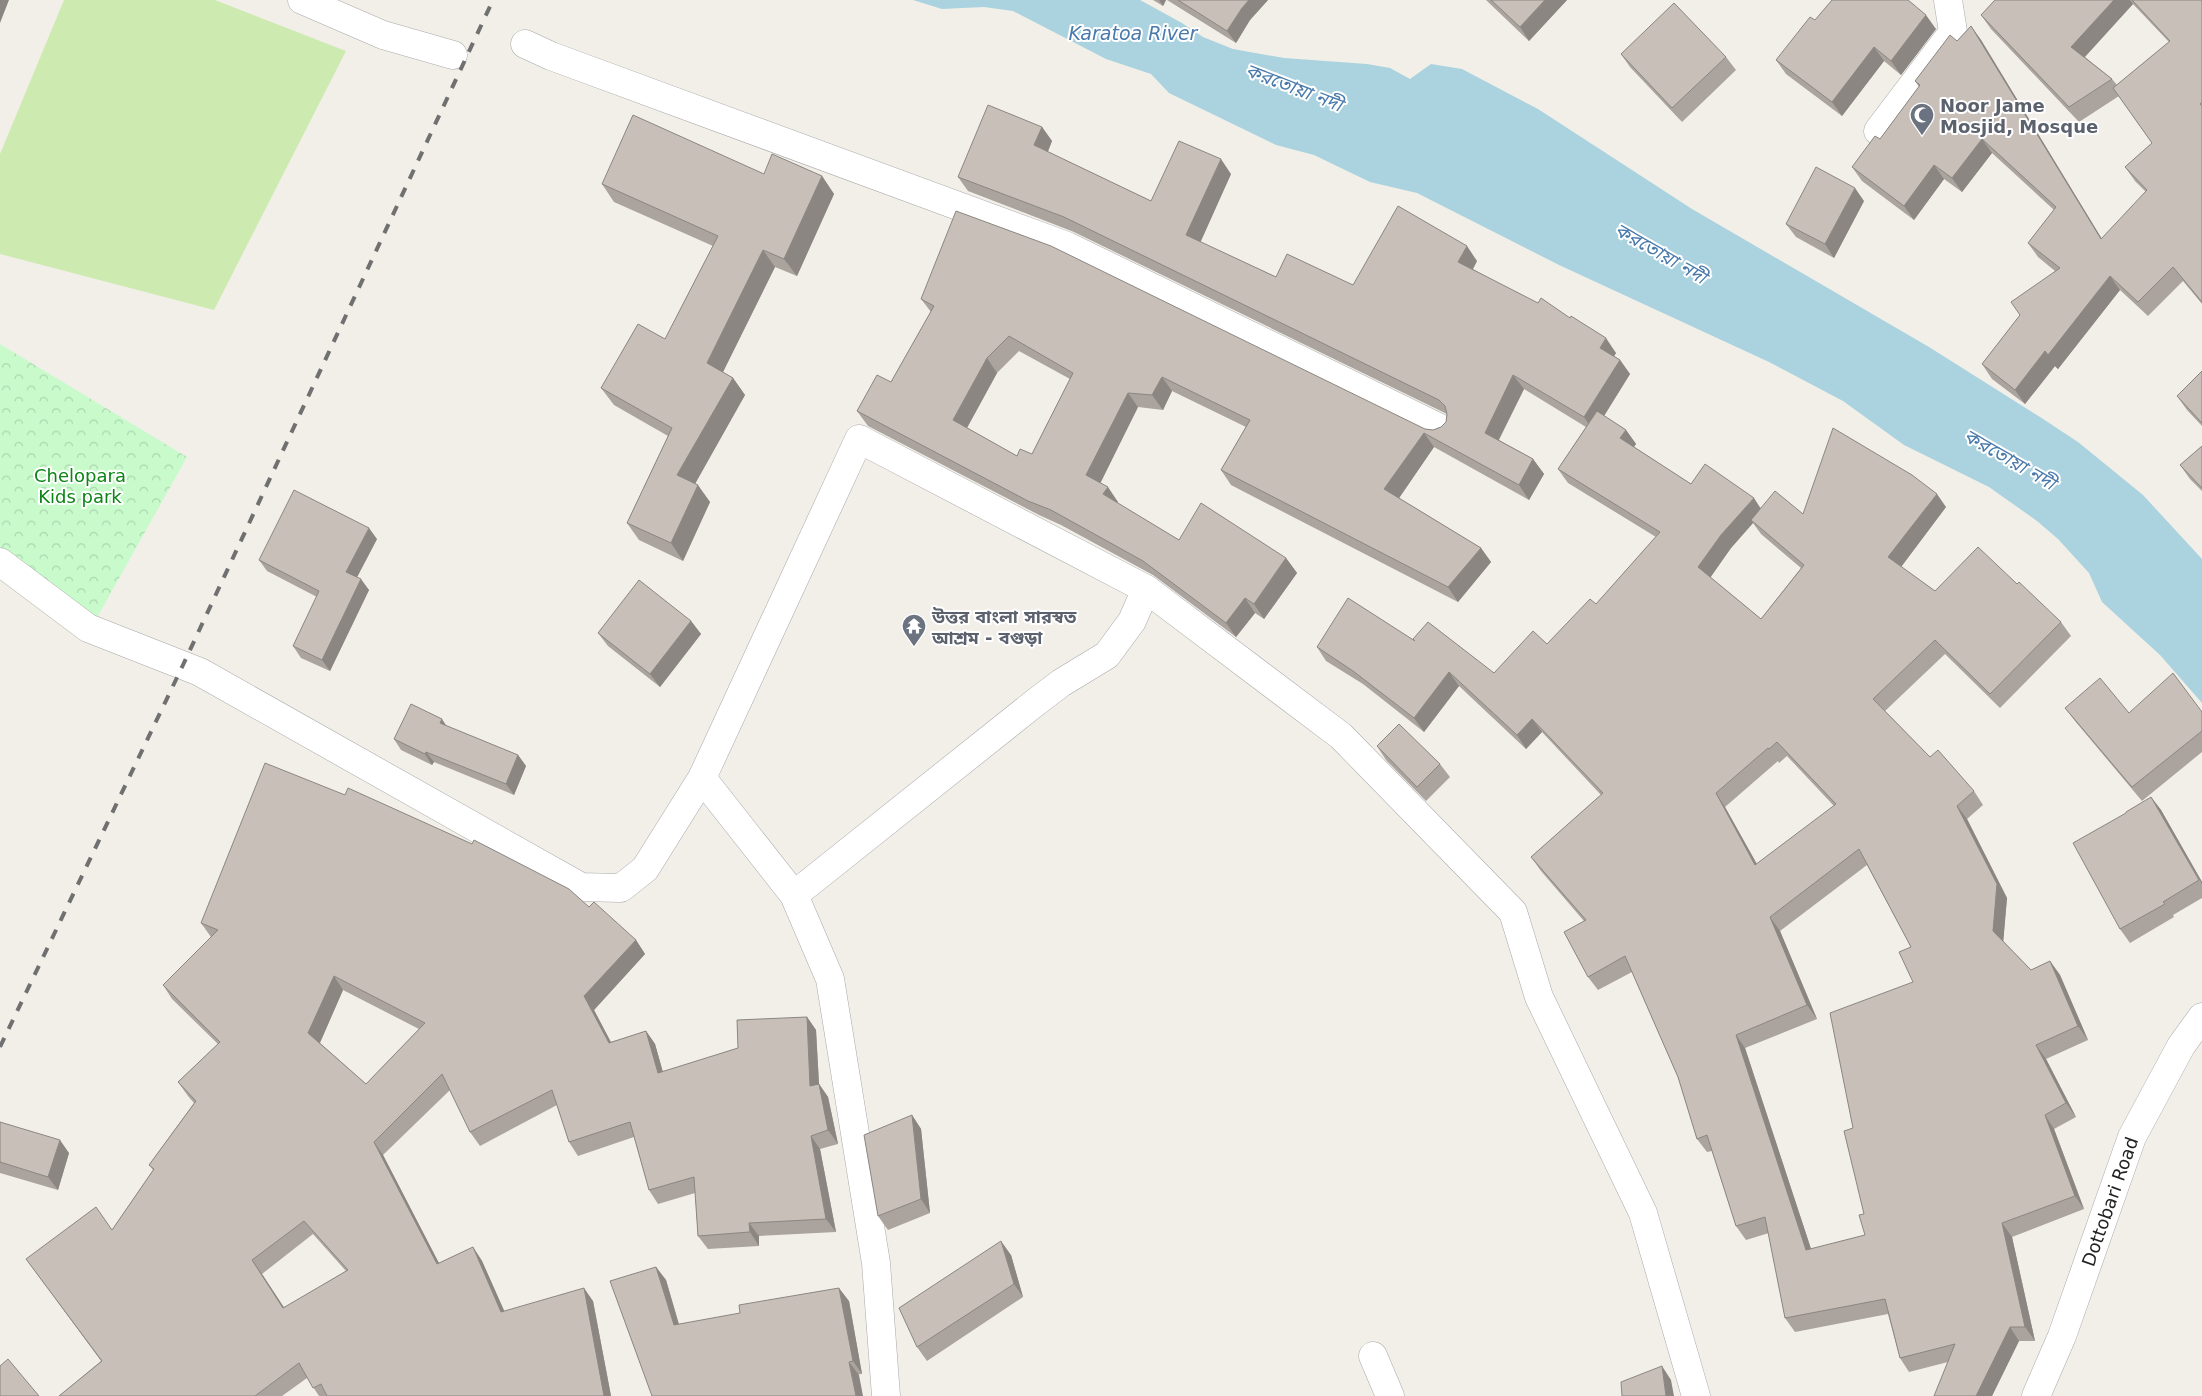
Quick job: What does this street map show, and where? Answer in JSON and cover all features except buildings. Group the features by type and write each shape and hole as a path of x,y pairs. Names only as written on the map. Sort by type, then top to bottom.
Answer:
{"street":[{"path":"302,0 382,35 454,55"},
{"path":"1878,131 1953,32 1948,0"},
{"path":"525,44 570,63 1067,246 1442,429"},
{"path":"0,562 88,628 200,672 581,887 621,888 645,869 702,778 859,439 1146,589 1341,736 1513,912 1539,997 1643,1213 1696,1396"},
{"path":"794,895 1036,702 1061,683 1107,654 1132,621 1146,589"},
{"path":"702,778 794,895 830,979 876,1263 886,1396"},
{"name":"Dottobari Road","path":"2036,1396 2062,1336 2132,1137 2181,1046 2202,1016"},
{"path":"1373,1356 1390,1396"}],"green space":[{"path":"64,0 215,0 346,51 214,310 0,254 0,154"},
{"name":"Chelopara Kids park","path":"0,344 187,457 94,623 0,553"}],"water":[{"path":"913,0 1140,0 1203,37 1233,49 1284,58 1367,64 1390,68 1410,79 1431,64 1462,69 1538,109 1692,209 1929,347 2040,417 2078,442 2143,495 2202,559 2202,703 2160,655 2102,602 2089,573 2058,539 2037,521 1989,487 1904,445 1843,401 1769,362 1559,265 1417,193 1370,182 1314,155 1276,145 1169,93 1151,74 1106,59 1013,11 984,7 942,9"}],"railway":[{"path":"0,1047 183,665 493,0"}],"place":[{"name":"Noor Jame Mosjid, Mosque","path":"1922,136"},
{"name":"উত্তর বাংলা সারস্বত আশ্রম - বগুড়া","path":"914,647"}],"water label":[{"name":"Karatoa River","path":"1133,33"},
{"name":"করতোয়া নদী","path":"1294,87"},
{"name":"করতোয়া নদী","path":"1661,253"},
{"name":"করতোয়া নদী","path":"2010,459"}]}
